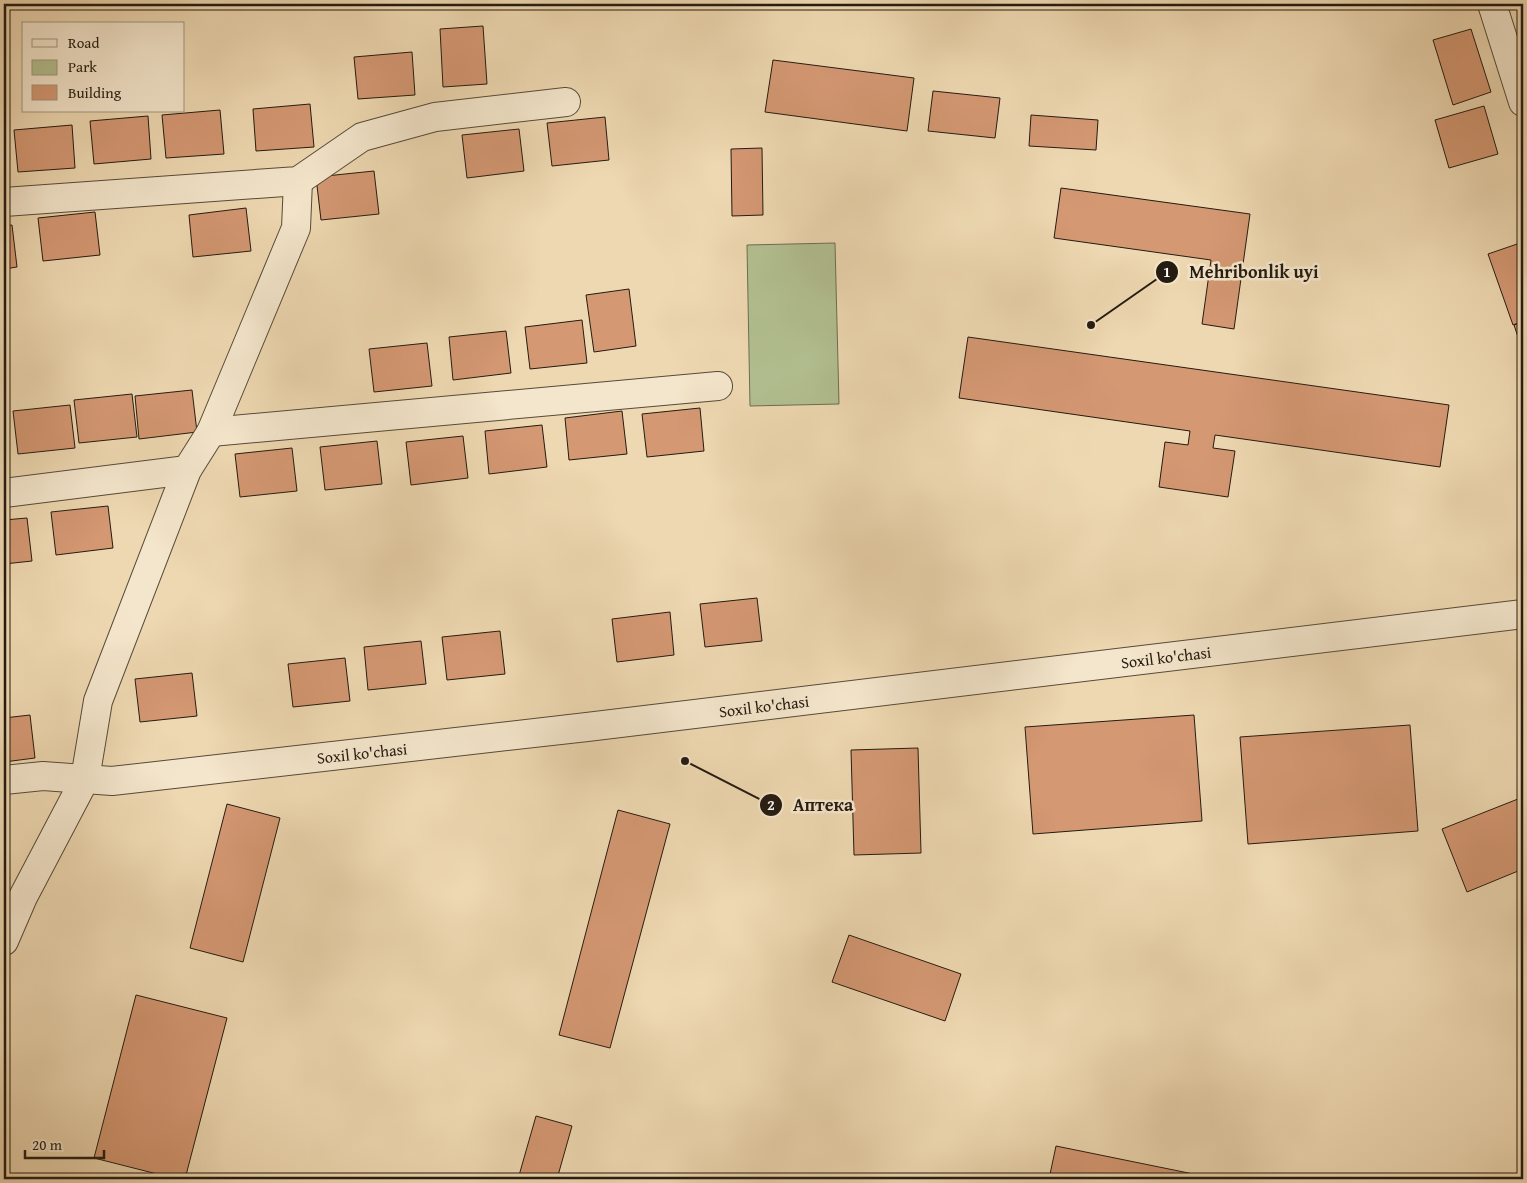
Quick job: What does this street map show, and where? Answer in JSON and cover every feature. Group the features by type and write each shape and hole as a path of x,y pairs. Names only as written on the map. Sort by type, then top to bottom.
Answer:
{"street":[{"path":"1492,4 1523,102"},
{"path":"4,202 298,181 362,137 435,117 566,102"},
{"path":"4,940 85,779 98,701 187,470 211,432 296,228 298,181"},
{"path":"211,432 718,386"},
{"path":"4,492 187,470"},
{"name":"Soxil ko'chasi","path":"4,780 43,776 112,781 597,726 1523,614"}],"green space":[{"path":"835,243 839,404 750,406 747,245"}],"building":[{"path":"483,26 487,84 443,87 440,29"},
{"path":"1471,29 1491,92 1453,105 1433,40"},
{"path":"412,52 415,95 358,99 354,57"},
{"path":"773,60 914,78 907,131 765,112"},
{"path":"933,91 1000,98 995,138 928,131"},
{"path":"310,104 314,147 256,151 253,109"},
{"path":"1484,106 1498,154 1449,168 1435,120"},
{"path":"220,110 224,154 166,158 162,115"},
{"path":"1031,115 1098,120 1096,150 1029,146"},
{"path":"148,116 151,159 94,164 90,121"},
{"path":"605,117 609,160 552,166 547,123"},
{"path":"72,125 75,168 18,172 14,130"},
{"path":"519,129 524,171 467,178 462,135"},
{"path":"4,133 7,175 4,175"},
{"path":"762,148 763,215 732,216 731,149"},
{"path":"374,171 379,214 321,220 316,177"},
{"path":"1061,188 1250,214 1234,329 1202,324 1211,260 1054,238"},
{"path":"246,208 251,251 193,257 189,215"},
{"path":"95,212 100,255 43,261 38,218"},
{"path":"12,225 17,267 4,269 4,226"},
{"path":"1523,242 1523,321 1513,325 1488,254"},
{"path":"629,289 636,346 594,352 586,295"},
{"path":"582,320 587,363 530,369 525,327"},
{"path":"1523,322 1523,352 1514,325"},
{"path":"506,331 511,373 453,380 449,337"},
{"path":"968,337 1449,405 1440,467 1215,435 1213,448 1235,451 1228,497 1159,487 1165,442 1188,445 1190,431 959,398"},
{"path":"427,343 432,386 374,392 369,349"},
{"path":"192,390 197,432 139,439 135,396"},
{"path":"132,394 137,437 79,443 74,400"},
{"path":"70,405 75,448 18,454 13,411"},
{"path":"700,408 704,451 647,457 642,414"},
{"path":"622,411 627,454 569,460 565,418"},
{"path":"542,425 547,467 489,474 485,431"},
{"path":"463,436 468,478 411,485 406,442"},
{"path":"377,441 382,484 325,490 320,447"},
{"path":"292,448 297,491 240,497 235,454"},
{"path":"108,506 113,548 56,555 51,512"},
{"path":"27,518 32,561 4,564 4,520"},
{"path":"757,598 762,641 705,647 700,604"},
{"path":"670,612 674,655 617,662 612,619"},
{"path":"500,631 505,674 447,680 442,637"},
{"path":"421,641 426,684 368,690 364,647"},
{"path":"345,658 350,701 293,707 288,664"},
{"path":"192,673 197,716 140,722 135,679"},
{"path":"30,715 35,758 4,762 4,718"},
{"path":"1194,715 1202,821 1033,834 1025,727"},
{"path":"1410,725 1418,831 1248,844 1240,737"},
{"path":"918,748 921,853 854,855 851,750"},
{"path":"1523,797 1523,869 1467,892 1442,829"},
{"path":"227,804 280,818 243,962 190,948"},
{"path":"618,810 670,824 610,1048 559,1035"},
{"path":"849,935 961,974 945,1021 832,982"},
{"path":"136,995 227,1018 185,1179 177,1179 94,1158"},
{"path":"536,1116 572,1126 557,1179 518,1179"},
{"path":"1056,1146 1218,1179 1049,1179"}],"place":[{"name":"Mehribonlik uyi","path":"1091,325"},
{"name":"Аптека","path":"685,761"}]}
